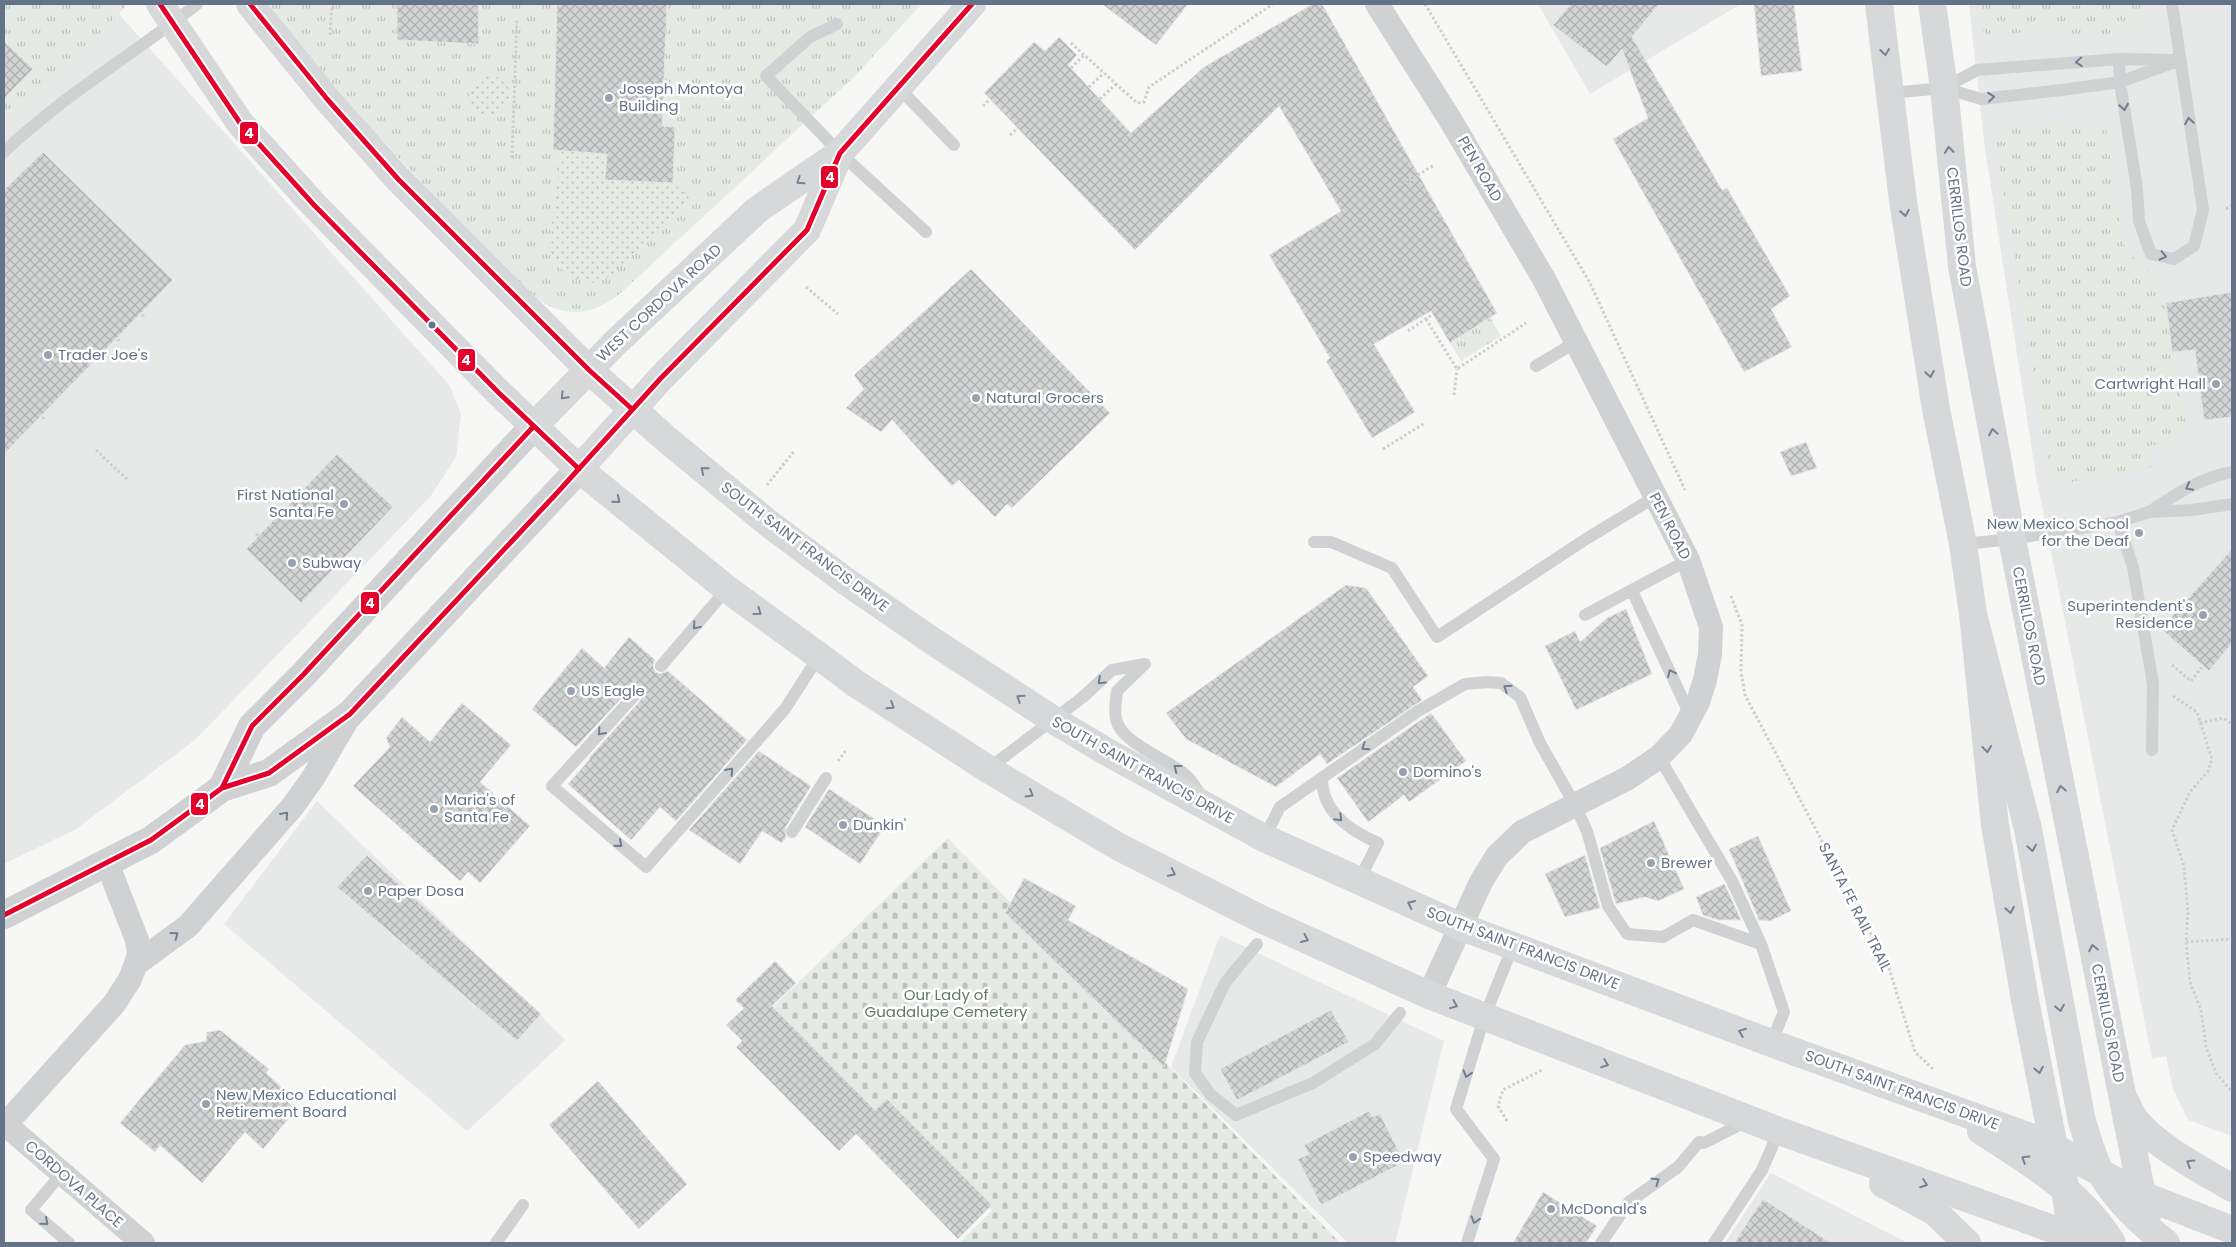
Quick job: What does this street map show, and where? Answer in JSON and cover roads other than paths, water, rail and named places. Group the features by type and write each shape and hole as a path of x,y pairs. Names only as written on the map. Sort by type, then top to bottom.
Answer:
{"main road":[{"name":"SOUTH SAINT FRANCIS DRIVE","path":"250,4 327,99 398,179 588,370 768,523 847,582 931,640 1052,719 1107,752 1264,838 1462,927 2054,1147 2142,1195 2232,1230"},
{"name":"WEST CORDOVA ROAD","path":"533,427 588,370 757,210 840,153 972,4"},
{"path":"1879,4 1903,202 1936,409 1963,544 1973,614 1996,825 2025,1000 2054,1147 2063,1175 2064,1188 2079,1241"},
{"name":"CERRILLOS ROAD","path":"1932,4 1944,88 1962,266 2012,539 2142,1195 2159,1240"},
{"path":"167,13 240,123 346,239 533,427 579,469 727,589 855,683 988,769 1119,846 1243,910 1429,995 1484,1018 1779,1131 2079,1241"},
{"name":"WEST CORDOVA ROAD","path":"579,469 632,409 807,230 840,153"},
{"path":"1973,614 2028,829 2082,1122 2100,1172 2110,1188 2159,1240"},
{"path":"2124,1099 2137,1122 2149,1134 2188,1162 2232,1188"},
{"path":"1935,1103 2036,1166 2064,1188 2105,1232 2112,1243"},
{"path":"1779,1131 1903,1194 1934,1212 1967,1243"}],"street":[{"name":"PEN ROAD","path":"1377,4 1452,121 1544,279 1688,560 1711,627 1710,654 1705,680 1691,717 1680,734 1659,757 1628,778 1522,832 1497,856 1482,882 1429,995"},
{"name":"WEST CORDOVA ROAD","path":"222,788 252,726 303,676 533,427"},
{"name":"WEST CORDOVA ROAD","path":"4,916 151,840 222,788 269,773 350,714 579,469"},
{"path":"136,964 188,926 293,806 313,778 350,714"},
{"path":"4,1125 114,1004 129,981 136,964 139,953 137,940 107,863"},
{"name":"CORDOVA PLACE","path":"4,1125 143,1243"}],"lane":[{"path":"4,154 17,139 167,13 197,4"},
{"path":"2119,59 2120,82 2138,188 2139,221 2151,254 2174,259 2194,246 2203,210 2172,4"},
{"path":"837,24 810,37 766,76 840,153 926,232"},
{"path":"1944,88 1977,70 2119,59 2180,60"},
{"path":"1890,93 1944,88 1981,98 2120,82 2180,60"},
{"path":"898,87 954,145"},
{"path":"1536,366 1576,342"},
{"path":"2149,512 2186,487 2214,475 2232,472"},
{"path":"1314,542 1331,542 1392,568 1437,637 1586,539 1655,497"},
{"path":"1963,544 2012,539 2118,522 2149,512 2192,510 2232,504"},
{"path":"2118,522 2133,567 2153,684 2152,750"},
{"path":"1585,615 1688,560"},
{"path":"661,666 727,589"},
{"path":"1632,591 1691,717"},
{"path":"634,696 552,786 646,867 785,709 819,656"},
{"path":"988,769 1083,697 1112,670 1145,664 1116,691 1116,718 1118,724 1121,730 1132,740 1168,762 1189,778 1206,806"},
{"path":"1264,838 1280,807 1418,711 1465,684 1501,683 1520,697 1540,743 1575,805 1587,831 1608,906 1627,934 1663,937 1694,920 1761,944"},
{"path":"1659,757 1732,881 1761,944 1784,1012 1771,1043"},
{"path":"792,832 826,778"},
{"path":"1322,778 1322,792 1334,813 1353,832 1378,843 1360,880"},
{"path":"1257,944 1225,983 1197,1042 1195,1073 1210,1094 1236,1115 1313,1083 1375,1044 1400,1013"},
{"path":"1467,1243 1494,1159 1456,1109 1484,1018 1513,946"},
{"path":"1601,1243 1629,1202 1678,1167 1700,1142 1704,1143 1750,1120"},
{"path":"1714,1243 1762,1170 1779,1131"},
{"path":"62,1173 31,1210 70,1243"},
{"path":"496,1243 524,1205"}],"place":[{"name":"Joseph Montoya Building","path":"609,98"},
{"name":"Trader Joe's","path":"48,355"},
{"name":"Cartwright Hall","path":"2216,384"},
{"name":"Natural Grocers","path":"976,398"},
{"name":"First National Santa Fe","path":"344,504"},
{"name":"New Mexico School for the Deaf","path":"2139,533"},
{"name":"Subway","path":"292,563"},
{"name":"Superintendent's Residence","path":"2203,615"},
{"name":"US Eagle","path":"571,691"},
{"name":"Domino's","path":"1403,772"},
{"name":"Maria's of Santa Fe","path":"434,809"},
{"name":"Dunkin'","path":"843,825"},
{"name":"Brewer","path":"1651,863"},
{"name":"Paper Dosa","path":"368,891"},
{"name":"New Mexico Educational Retirement Board","path":"206,1104"},
{"name":"Speedway","path":"1353,1157"},
{"name":"McDonald's","path":"1551,1209"}],"park label":[{"name":"Our Lady of Guadalupe Cemetery","path":"946,1004"}]}
